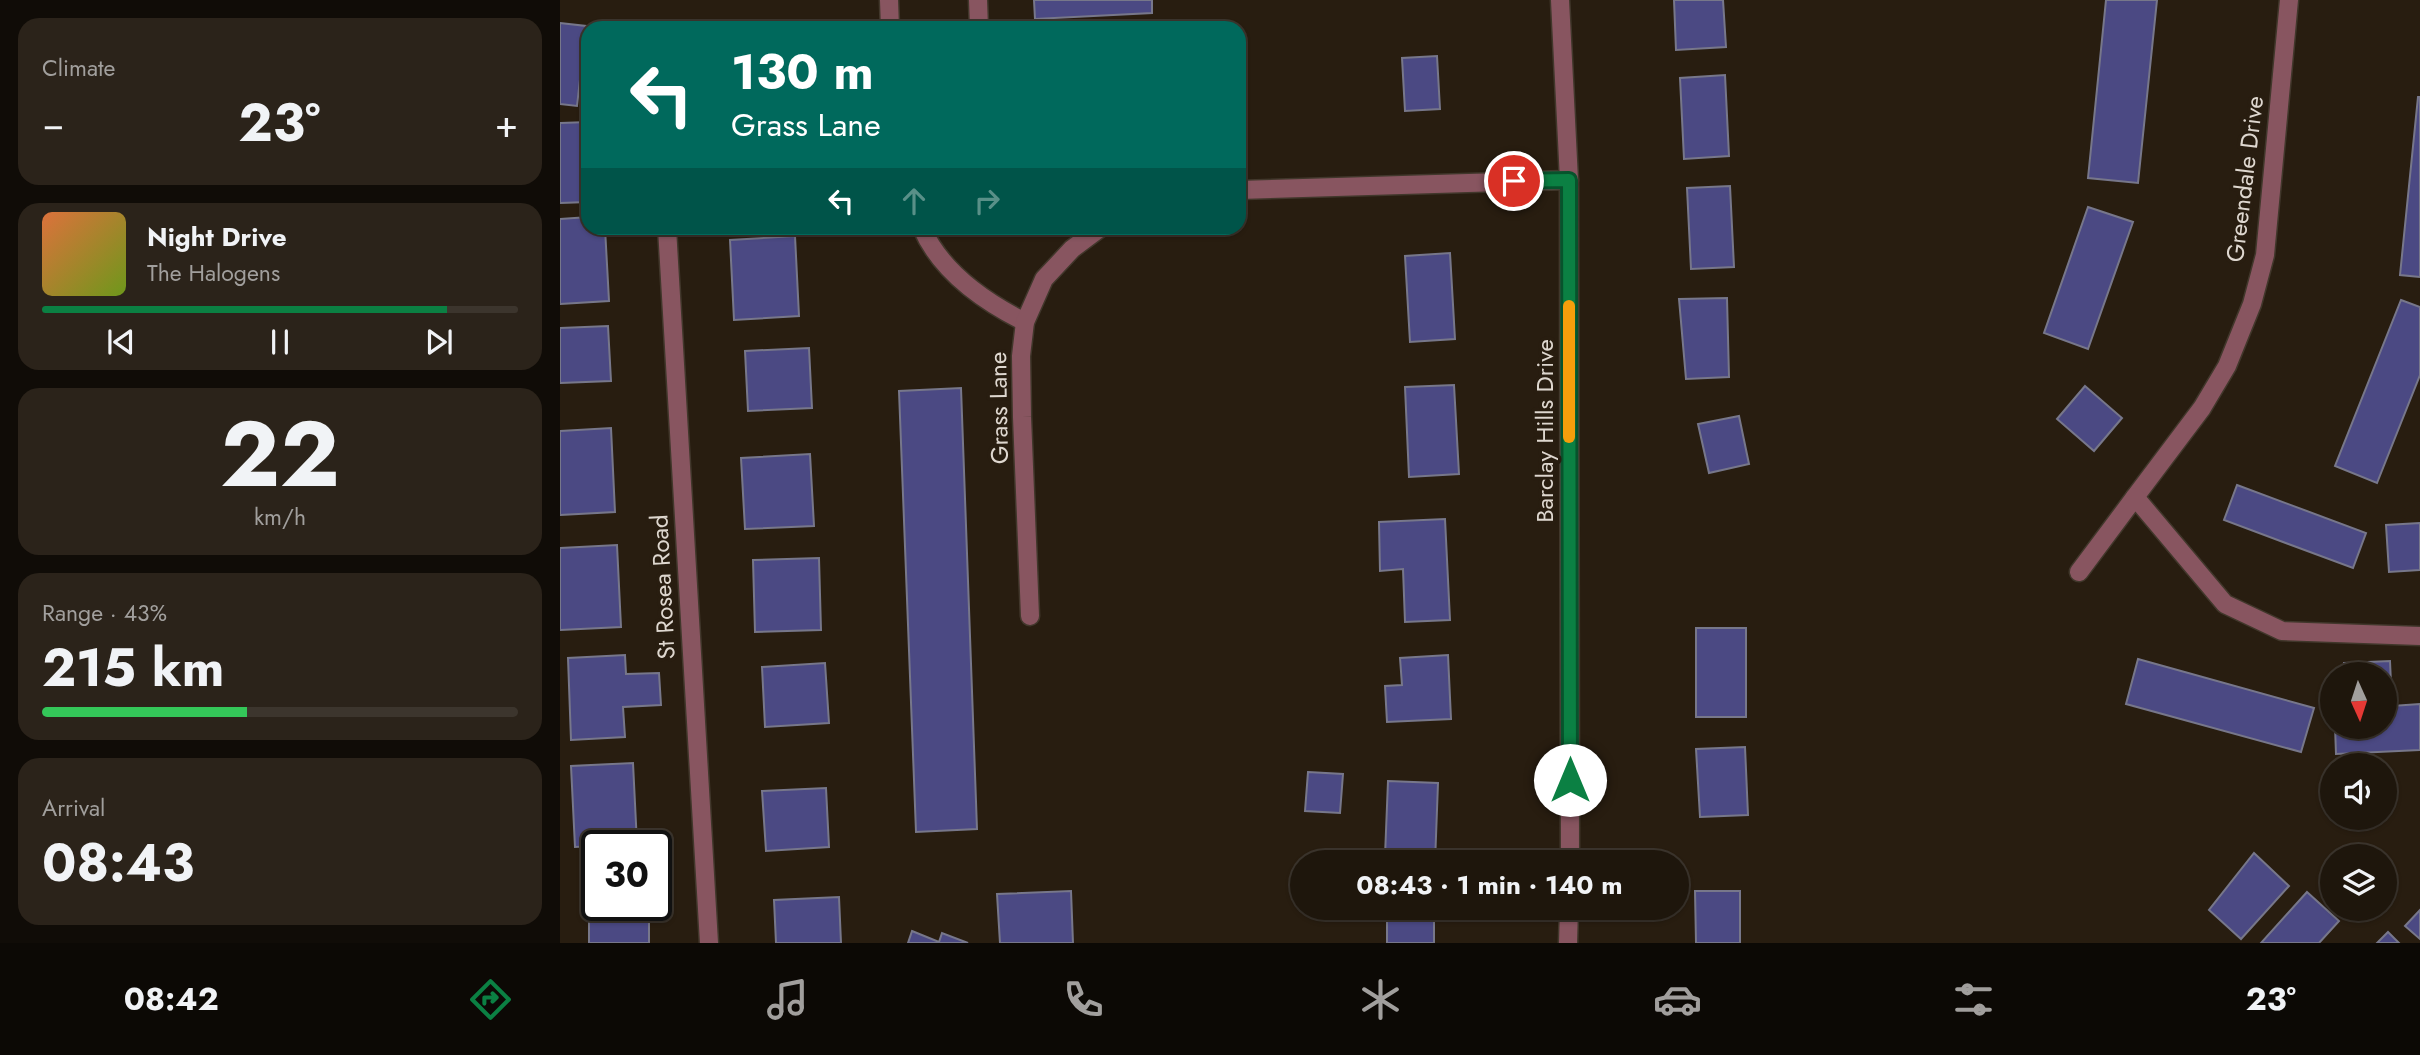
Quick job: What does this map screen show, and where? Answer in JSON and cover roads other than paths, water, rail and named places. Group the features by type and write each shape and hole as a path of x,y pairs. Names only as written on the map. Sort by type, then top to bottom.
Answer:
{"street":[{"path":"889,0 890,21"},
{"path":"978,0 979,21"},
{"name":"Barclay Hills Drive","path":"1560,0 1569,180 1570,850"},
{"name":"Greendale Drive","path":"2079,572 2202,408 2227,366 2252,304 2265,255 2289,0"},
{"path":"1246,190 1569,180"},
{"name":"St Rosea Road","path":"667,235 709,943"},
{"path":"926,235 937,255 954,274 995,307 1025,322"},
{"name":"Grass Lane","path":"1030,617 1021,356 1025,322 1044,279 1072,249 1091,235"},
{"path":"2136,498 2225,604 2282,631 2420,636"},
{"path":"1568,943 1569,920"}]}
